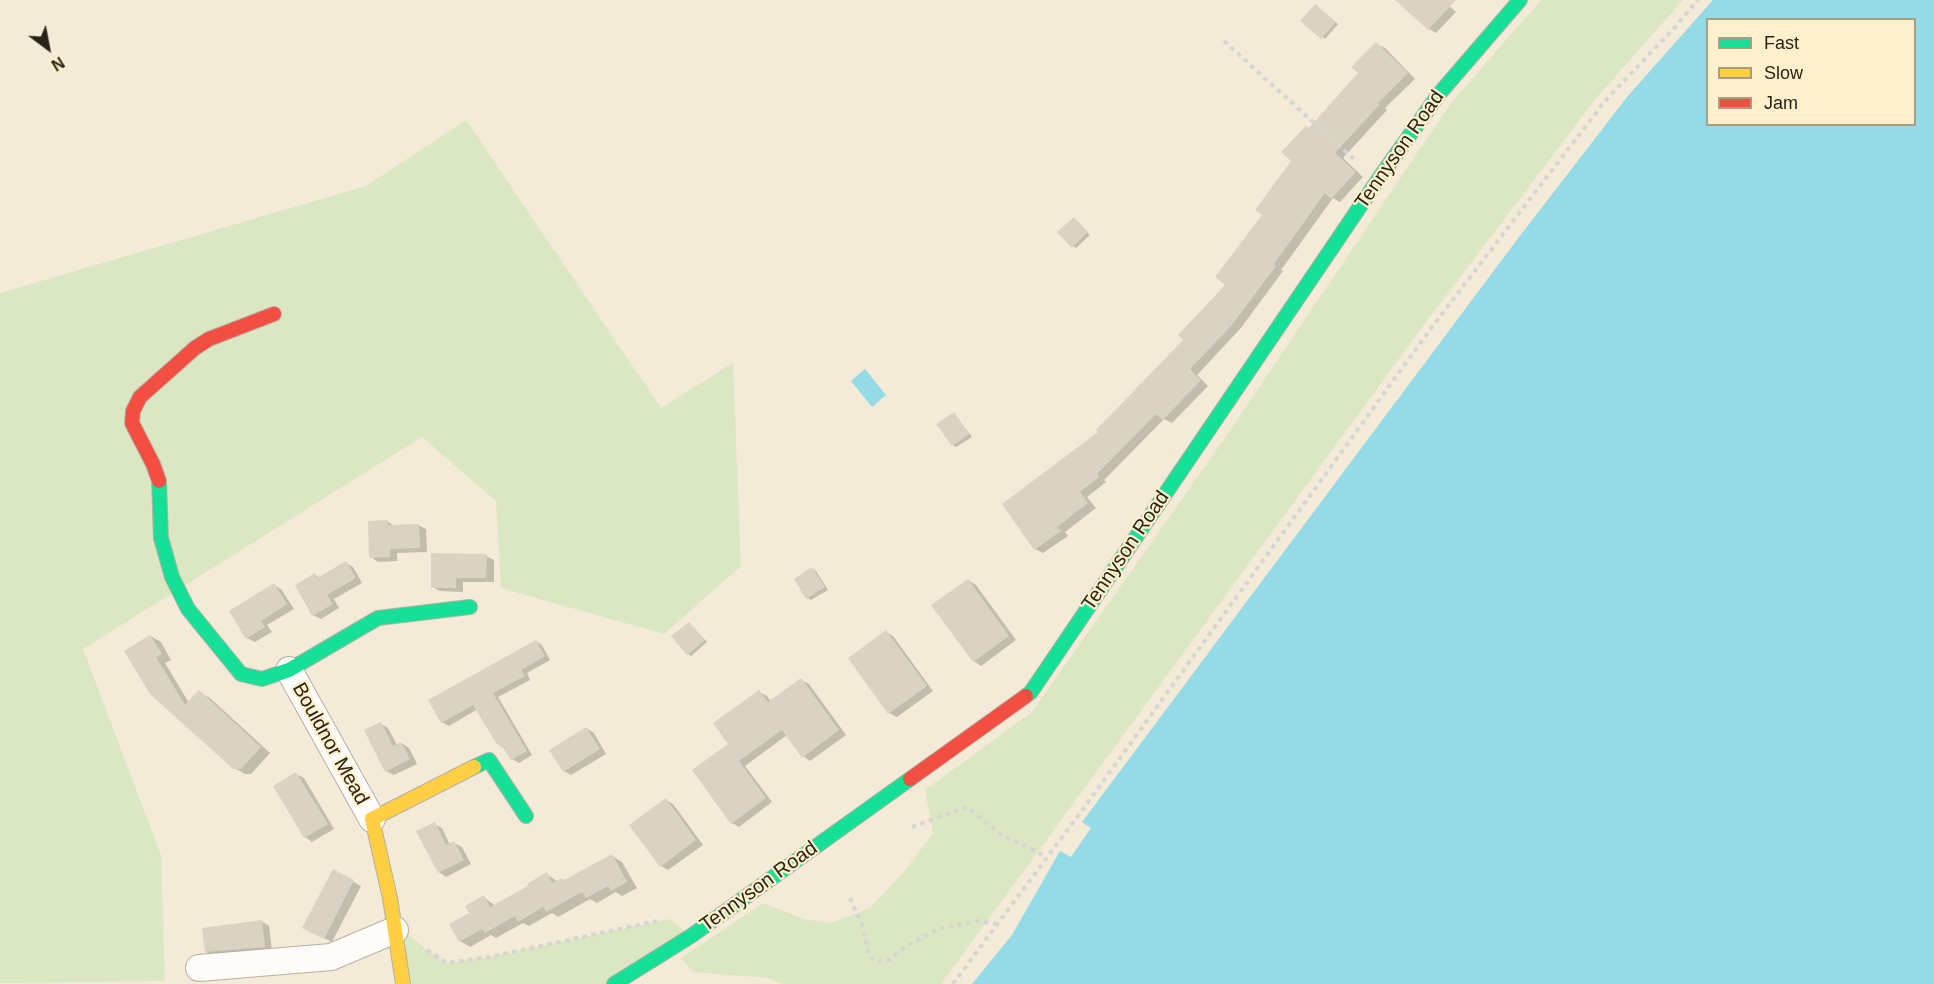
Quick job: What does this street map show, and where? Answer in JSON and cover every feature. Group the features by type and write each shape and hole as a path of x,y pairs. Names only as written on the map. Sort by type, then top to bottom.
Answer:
{"main road":[{"name":"Tennyson Road","path":"614,984 691,936 1030,692 1378,180 1439,94 1520,0"},
{"name":"Bouldnor Mead","path":"274,314 209,339 195,348 140,397 133,411 132,423 159,481 161,538 172,577 188,609 241,674 262,679 289,670 378,618 470,607"},
{"path":"403,984 390,898 372,819 489,760 526,816"}],"street":[{"name":"Bouldnor Mead","path":"289,670 372,819"},
{"path":"199,968 331,957 395,930"}],"path":[{"path":"953,984 1432,327 1605,100 1698,0"},
{"path":"1224,41 1378,180"},
{"path":"912,827 968,807 1000,834 1046,858"},
{"path":"850,898 862,925 869,955 875,962 889,960 911,943 940,928 978,921 997,924"},
{"path":"424,948 447,963 489,957 658,921"}],"green space":[{"path":"1541,0 1683,0 1598,96 1423,326 941,984 783,984 769,978 693,972 681,958 763,903 803,919 831,923 870,908 904,872 933,833 925,790 1032,712 1222,442 1451,103"},
{"path":"466,120 661,408 733,363 741,566 664,634 501,588 496,501 422,437 83,649 161,855 165,981 0,983 0,293 366,186"},
{"path":"669,919 691,936 614,984 403,984 393,920 424,948 447,963 489,957"}],"water":[{"path":"1713,0 1934,0 1934,984 972,984 1012,935 1060,851 1071,857 1091,828 1082,822 1516,241 1627,97"},
{"path":"865,369 886,395 872,407 851,381"}],"building":[{"path":"1395,0 1456,0 1428,30"},
{"path":"1315,4 1336,22 1321,39 1300,21"},
{"path":"1376,42 1408,73 1378,103 1380,104 1335,153 1356,172 1331,199 1325,193 1274,264 1276,266 1232,325 1190,369 1201,380 1163,420 1156,414 1097,474 1099,477 1080,492 1088,503 1057,527 1061,531 1034,550 1002,504 1098,432 1096,430 1183,340 1178,335 1225,285 1215,277 1262,215 1255,210 1291,161 1281,152 1306,126 1309,128 1358,73 1351,67"},
{"path":"1074,217 1088,232 1072,248 1057,232"},
{"path":"954,412 969,434 952,446 936,424"},
{"path":"388,520 388,525 419,524 420,548 390,549 390,557 369,558 368,521"},
{"path":"431,553 487,554 486,578 456,578 456,588 431,588"},
{"path":"346,561 356,578 327,595 333,604 312,616 295,585 315,573 317,578"},
{"path":"812,567 825,587 806,599 794,579"},
{"path":"968,579 1009,636 973,662 931,605"},
{"path":"274,583 287,604 261,621 265,627 246,639 229,611"},
{"path":"689,622 705,640 687,655 671,636"},
{"path":"886,630 927,686 888,714 848,658"},
{"path":"150,635 162,654 156,657 185,705 199,690 261,747 241,769 233,769 150,694 124,651"},
{"path":"536,640 545,656 521,670 525,676 493,693 527,751 511,760 504,749 496,743 473,705 441,723 428,700"},
{"path":"801,678 839,730 802,758 782,730 739,761 766,798 731,824 692,770 728,744 713,723 759,690 768,702"},
{"path":"381,722 393,746 401,742 410,759 385,772 364,730"},
{"path":"586,727 600,749 563,772 549,750"},
{"path":"296,772 328,824 304,838 273,786"},
{"path":"666,798 696,840 660,867 629,825"},
{"path":"435,822 446,845 454,841 464,860 438,873 416,831"},
{"path":"612,854 627,882 611,891 608,886 586,898 582,892 546,912 543,907 518,922 515,916 485,933 482,929 459,942 449,924 469,913 465,906 484,895 490,907 528,886 527,884 547,872 552,883 562,878 564,880"},
{"path":"333,869 354,880 324,939 302,928"},
{"path":"262,920 265,947 205,952 202,928"}],"traffic: fast":[{"path":"1026,696 1031,692 1378,180 1439,94 1520,0"},
{"path":"159,481 161,538 172,577 188,609 241,674 262,679 289,670 378,618 470,607"},
{"path":"474,767 489,760 526,816"},
{"path":"614,984 691,936 910,779"}],"traffic: slow":[{"path":"403,984 390,898 372,819 474,767"}],"traffic: jam":[{"path":"159,481 132,423 133,411 140,397 195,348 209,339 274,314"},
{"path":"910,779 1026,696"}]}
